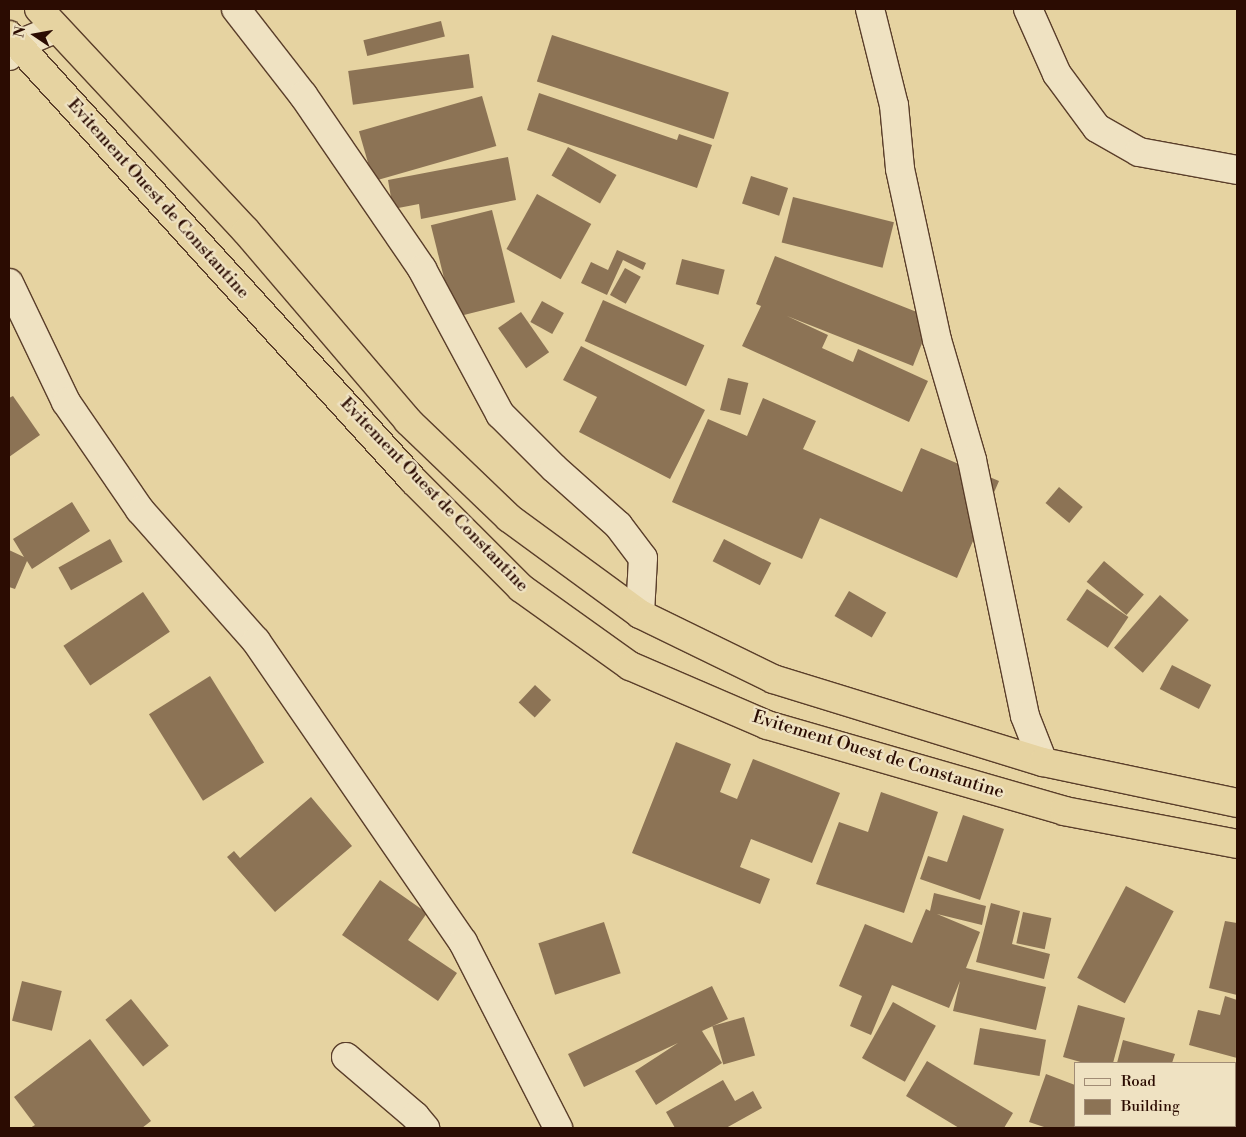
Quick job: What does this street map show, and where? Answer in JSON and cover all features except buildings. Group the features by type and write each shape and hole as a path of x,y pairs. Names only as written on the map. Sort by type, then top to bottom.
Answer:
{"highway":[{"name":"Evitement Ouest de Constantine","path":"47,19 246,231 408,421 509,518 640,614 773,679 1043,762 1237,803"},
{"name":"Evitement Ouest de Constantine","path":"12,46 421,487 521,588 630,666 767,725 1064,811 1237,844"}],"street":[{"path":"236,9 303,95 422,269 500,414 554,468 618,525 643,558 640,614"},
{"path":"870,9 894,105 900,169 937,340 972,460 1025,716 1043,762"},
{"path":"1028,9 1057,74 1097,128 1139,152 1237,170"},
{"path":"12,46 47,19"},
{"path":"9,283 66,402 135,502 256,641 463,942 558,1128"},
{"path":"346,1057 415,1116 425,1128"}]}
